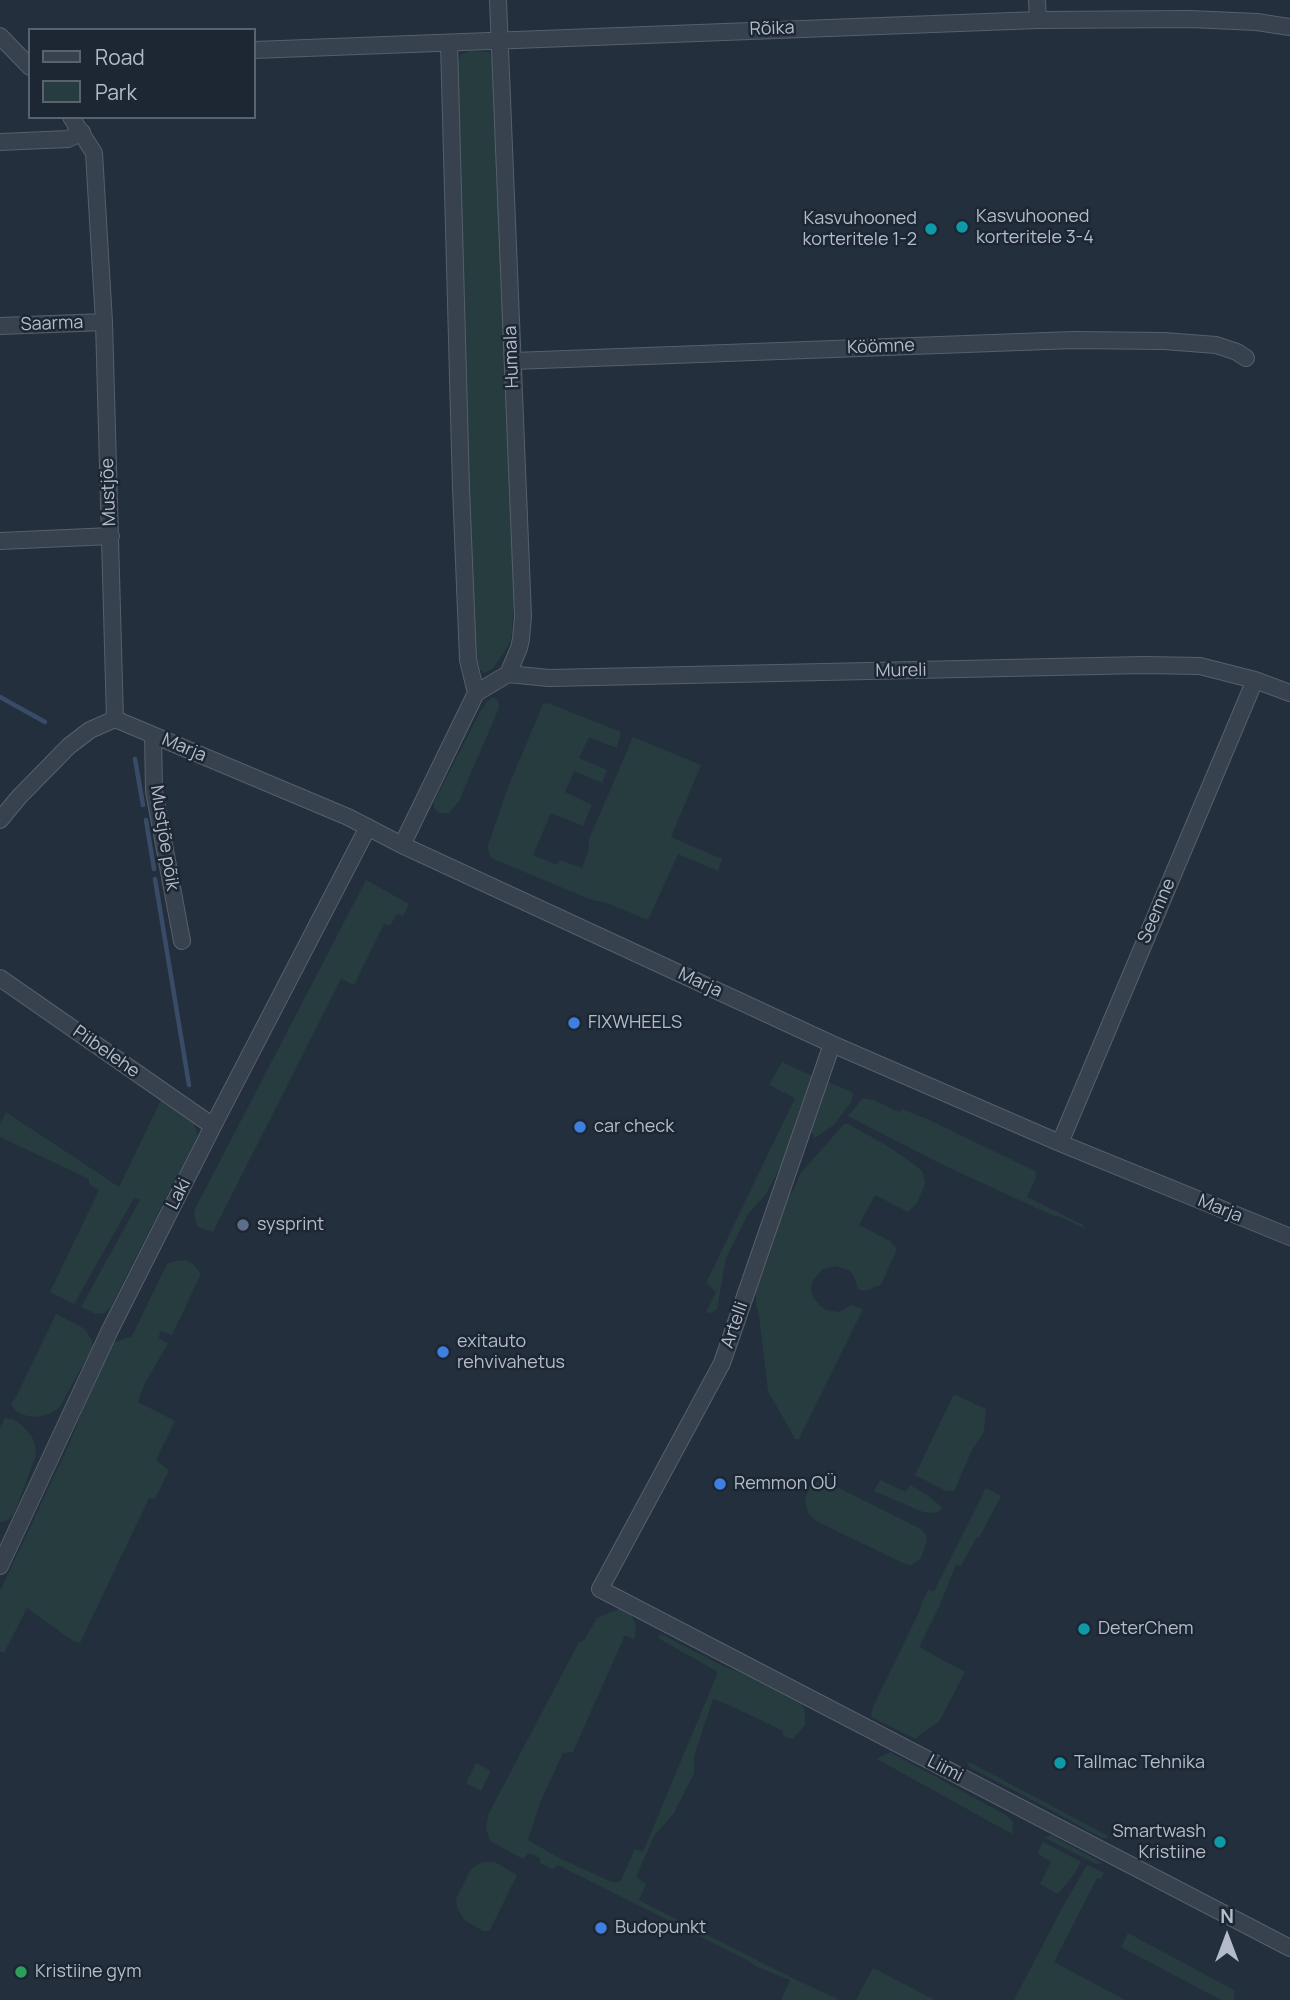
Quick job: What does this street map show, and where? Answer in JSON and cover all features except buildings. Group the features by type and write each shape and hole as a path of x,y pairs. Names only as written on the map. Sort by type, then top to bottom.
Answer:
{"street":[{"name":"Humala","path":"498,0 523,616 519,648 508,674"},
{"path":"1037,0 1038,20"},
{"name":"Rõika","path":"256,50 1038,20 1189,19 1257,22 1290,27"},
{"path":"0,36 28,65"},
{"path":"449,43 468,660 476,693"},
{"name":"Mustjõe","path":"72,119 94,153 104,322 115,719"},
{"path":"0,142 68,139 82,132"},
{"name":"Saarma","path":"0,326 104,322"},
{"name":"Köömne","path":"513,361 1073,340 1164,341 1216,345 1246,358"},
{"path":"0,541 111,536"},
{"name":"Mureli","path":"508,674 549,678 1167,665 1200,666 1255,680 1290,693"},
{"path":"402,845 476,693 508,674"},
{"name":"Seemne","path":"1060,1143 1255,680"},
{"path":"0,820 69,747 90,730 115,719"},
{"name":"Marja","path":"115,719 348,817 402,845 832,1044 1060,1143 1290,1237"},
{"name":"Mustjõe põik","path":"153,735 154,791 182,940"},
{"name":"Laki","path":"0,1566 104,1342 368,827"},
{"name":"Piibelehe","path":"0,978 213,1126"},
{"name":"Artelli","path":"600,1589 722,1363 832,1044"},
{"name":"Liimi","path":"600,1589 1290,1948"}],"green space":[{"path":"471,51 489,52 492,58 514,601 511,640 493,668 485,673 474,664 455,64 461,54"},
{"path":"493,697 498,701 499,708 459,801 449,813 439,813 434,808 434,802 480,712"},
{"path":"548,703 621,732 617,748 589,737 579,758 607,770 602,783 574,771 565,792 592,805 583,826 551,813 533,855 557,865 560,860 582,868 589,849 589,839 633,737 701,765 671,837 722,859 718,871 678,854 648,920 491,858 487,848 507,790 543,704"},
{"path":"366,880 409,904 403,916 397,914 390,926 384,924 354,985 341,979 213,1232 198,1227 194,1216 195,1209"},
{"path":"782,1062 812,1076 782,1164 766,1194 748,1214 726,1258 717,1309 711,1313 706,1312 716,1292 706,1283 795,1098 769,1085"},
{"path":"828,1082 852,1092 853,1095 834,1125 815,1138 809,1128 820,1095"},
{"path":"162,1098 192,1119 198,1135 111,1306 105,1313 96,1314 81,1307 140,1200 134,1198 74,1304 50,1292 99,1190 89,1184 89,1179 0,1137 0,1124 6,1112 119,1187"},
{"path":"863,1098 927,1119 1035,1171 1036,1177 1027,1197 1083,1225 1084,1228 941,1164 848,1116"},
{"path":"844,1124 886,1145 915,1165 923,1172 925,1184 917,1203 908,1212 875,1195 859,1225 890,1241 897,1249 881,1285 864,1291 858,1289 850,1271 837,1266 823,1269 813,1280 812,1295 826,1310 839,1312 851,1305 863,1309 799,1439 795,1439 768,1391 756,1292 787,1198 800,1174"},
{"path":"185,1260 193,1264 201,1274 172,1335 161,1331 158,1338 168,1343 143,1387 138,1402 175,1421 156,1460 169,1470 155,1499 149,1498 80,1643 73,1641 27,1608 4,1653 0,1651 0,1591 71,1440 99,1370 113,1343 132,1336 167,1264"},
{"path":"56,1314 85,1329 92,1340 92,1349 59,1408 37,1417 27,1416 17,1412 11,1404"},
{"path":"954,1394 986,1409 984,1432 972,1450 954,1491 946,1491 915,1475"},
{"path":"5,1418 13,1419 22,1425 32,1437 36,1455 14,1514 8,1520 0,1522 0,1428"},
{"path":"880,1480 906,1492 910,1485 943,1508 937,1513 923,1512 874,1491"},
{"path":"825,1481 921,1529 927,1541 921,1558 911,1565 905,1564 816,1521 808,1513 805,1501 809,1487"},
{"path":"986,1488 1001,1496 961,1566 956,1565 919,1647 965,1672 939,1722 916,1739 871,1717 873,1707 928,1590 934,1591"},
{"path":"619,1609 631,1615 636,1625 635,1637 633,1639 625,1635 573,1752 563,1753 541,1800 528,1840 561,1859 612,1882 620,1882 635,1849 643,1852 718,1672 658,1638 661,1634 742,1673 802,1705 805,1725 793,1739 783,1736 783,1731 713,1699 694,1756 694,1773 674,1813 654,1836 636,1877 646,1884 639,1900 840,2000 781,2000 790,1980 755,1966 558,1865 552,1869 540,1863 540,1858 529,1853 523,1859 490,1841 486,1829 488,1815 579,1642 584,1640 597,1618"},
{"path":"890,1752 1006,1815 1013,1822 1012,1834 877,1759"},
{"path":"969,1762 1108,1836 1107,1838 1102,1838 971,1768"},
{"path":"476,1763 491,1771 481,1791 466,1783"},
{"path":"1051,1835 1102,1863 1096,1864 1045,1838"},
{"path":"1043,1842 1081,1862 1058,1894 1040,1884 1051,1862 1037,1853"},
{"path":"482,1862 495,1862 517,1875 490,1930 487,1931 464,1920 456,1899 471,1869"},
{"path":"1087,1865 1104,1873 1101,1879 1097,1878 1054,1962 1125,2000 1014,2000 1060,1912"},
{"path":"1128,1933 1234,1990 1234,2000 1221,2000 1121,1947"},
{"path":"873,1968 935,2000 856,2000"}],"waterway":[{"path":"0,697 45,722"},
{"path":"135,759 143,805"},
{"path":"146,820 154,869"},
{"path":"155,879 189,1085"}],"place":[{"name":"Kasvuhooned korteritele 3-4","path":"962,227"},
{"name":"Kasvuhooned korteritele 1-2","path":"931,229"},
{"name":"FIXWHEELS","path":"574,1023"},
{"name":"car check","path":"580,1127"},
{"name":"sysprint","path":"243,1225"},
{"name":"exitauto rehvivahetus","path":"443,1352"},
{"name":"Remmon OÜ","path":"720,1484"},
{"name":"DeterChem","path":"1084,1629"},
{"name":"Tallmac Tehnika","path":"1060,1763"},
{"name":"Smartwash Kristiine","path":"1220,1842"},
{"name":"Budopunkt","path":"601,1928"},
{"name":"Kristiine gym","path":"21,1972"}]}
